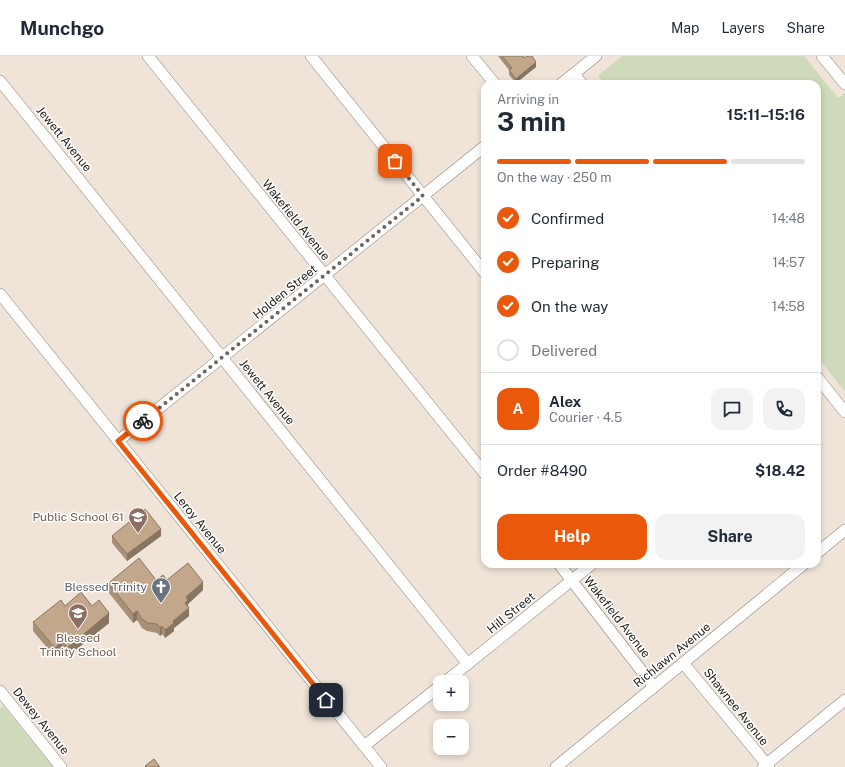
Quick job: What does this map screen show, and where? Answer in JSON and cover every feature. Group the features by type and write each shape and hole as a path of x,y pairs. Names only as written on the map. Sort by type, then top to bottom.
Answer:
{"street":[{"name":"Wakefield Avenue","path":"148,56 481,469"},
{"path":"311,56 481,268"},
{"path":"472,56 492,80"},
{"path":"566,80 596,56"},
{"path":"822,56 845,84"},
{"path":"574,74 579,80"},
{"name":"Jewett Avenue","path":"0,80 468,664"},
{"name":"Holden Street","path":"118,441 481,149"},
{"name":"Leroy Avenue","path":"0,294 381,767"},
{"path":"821,384 845,412"},
{"path":"821,550 845,530"},
{"name":"Wakefield Avenue","path":"562,568 654,687"},
{"name":"Hill Street","path":"454,675 587,568"},
{"name":"Richlawn Avenue","path":"556,767 799,568"},
{"name":"Shawnee Avenue","path":"684,663 766,766"},
{"name":"Dewey Avenue","path":"0,691 61,767"},
{"path":"364,746 433,692"},
{"path":"766,766 845,700"}],"green space":[{"path":"622,56 804,56 838,98 845,93 845,392 821,361 821,80 602,80 598,76"},
{"path":"3,706 53,767 0,767 0,709"}],"building":[{"path":"502,56 523,56 524,58 527,56 532,56 536,62 516,79 509,70 512,68"},
{"path":"145,509 161,529 127,554 112,536"},
{"path":"139,558 156,580 163,575 167,580 188,563 203,582 186,597 188,600 185,603 189,608 173,621 174,623 165,630 162,626 160,628 157,624 147,623 142,619 137,611 133,614 109,584"},
{"path":"81,592 92,606 99,600 109,613 67,648 62,641 55,648 33,622 61,600 65,606"},
{"path":"154,759 160,767 145,766"}],"way so far":[{"path":"143,421 423,196 395,161"}],"place":[{"name":"Public School 61","path":"138,534"},
{"name":"Blessed Trinity","path":"161,604"},
{"name":"Blessed Trinity School","path":"78,630"}],"route":[{"path":"143,421 118,441 326,700"}]}
